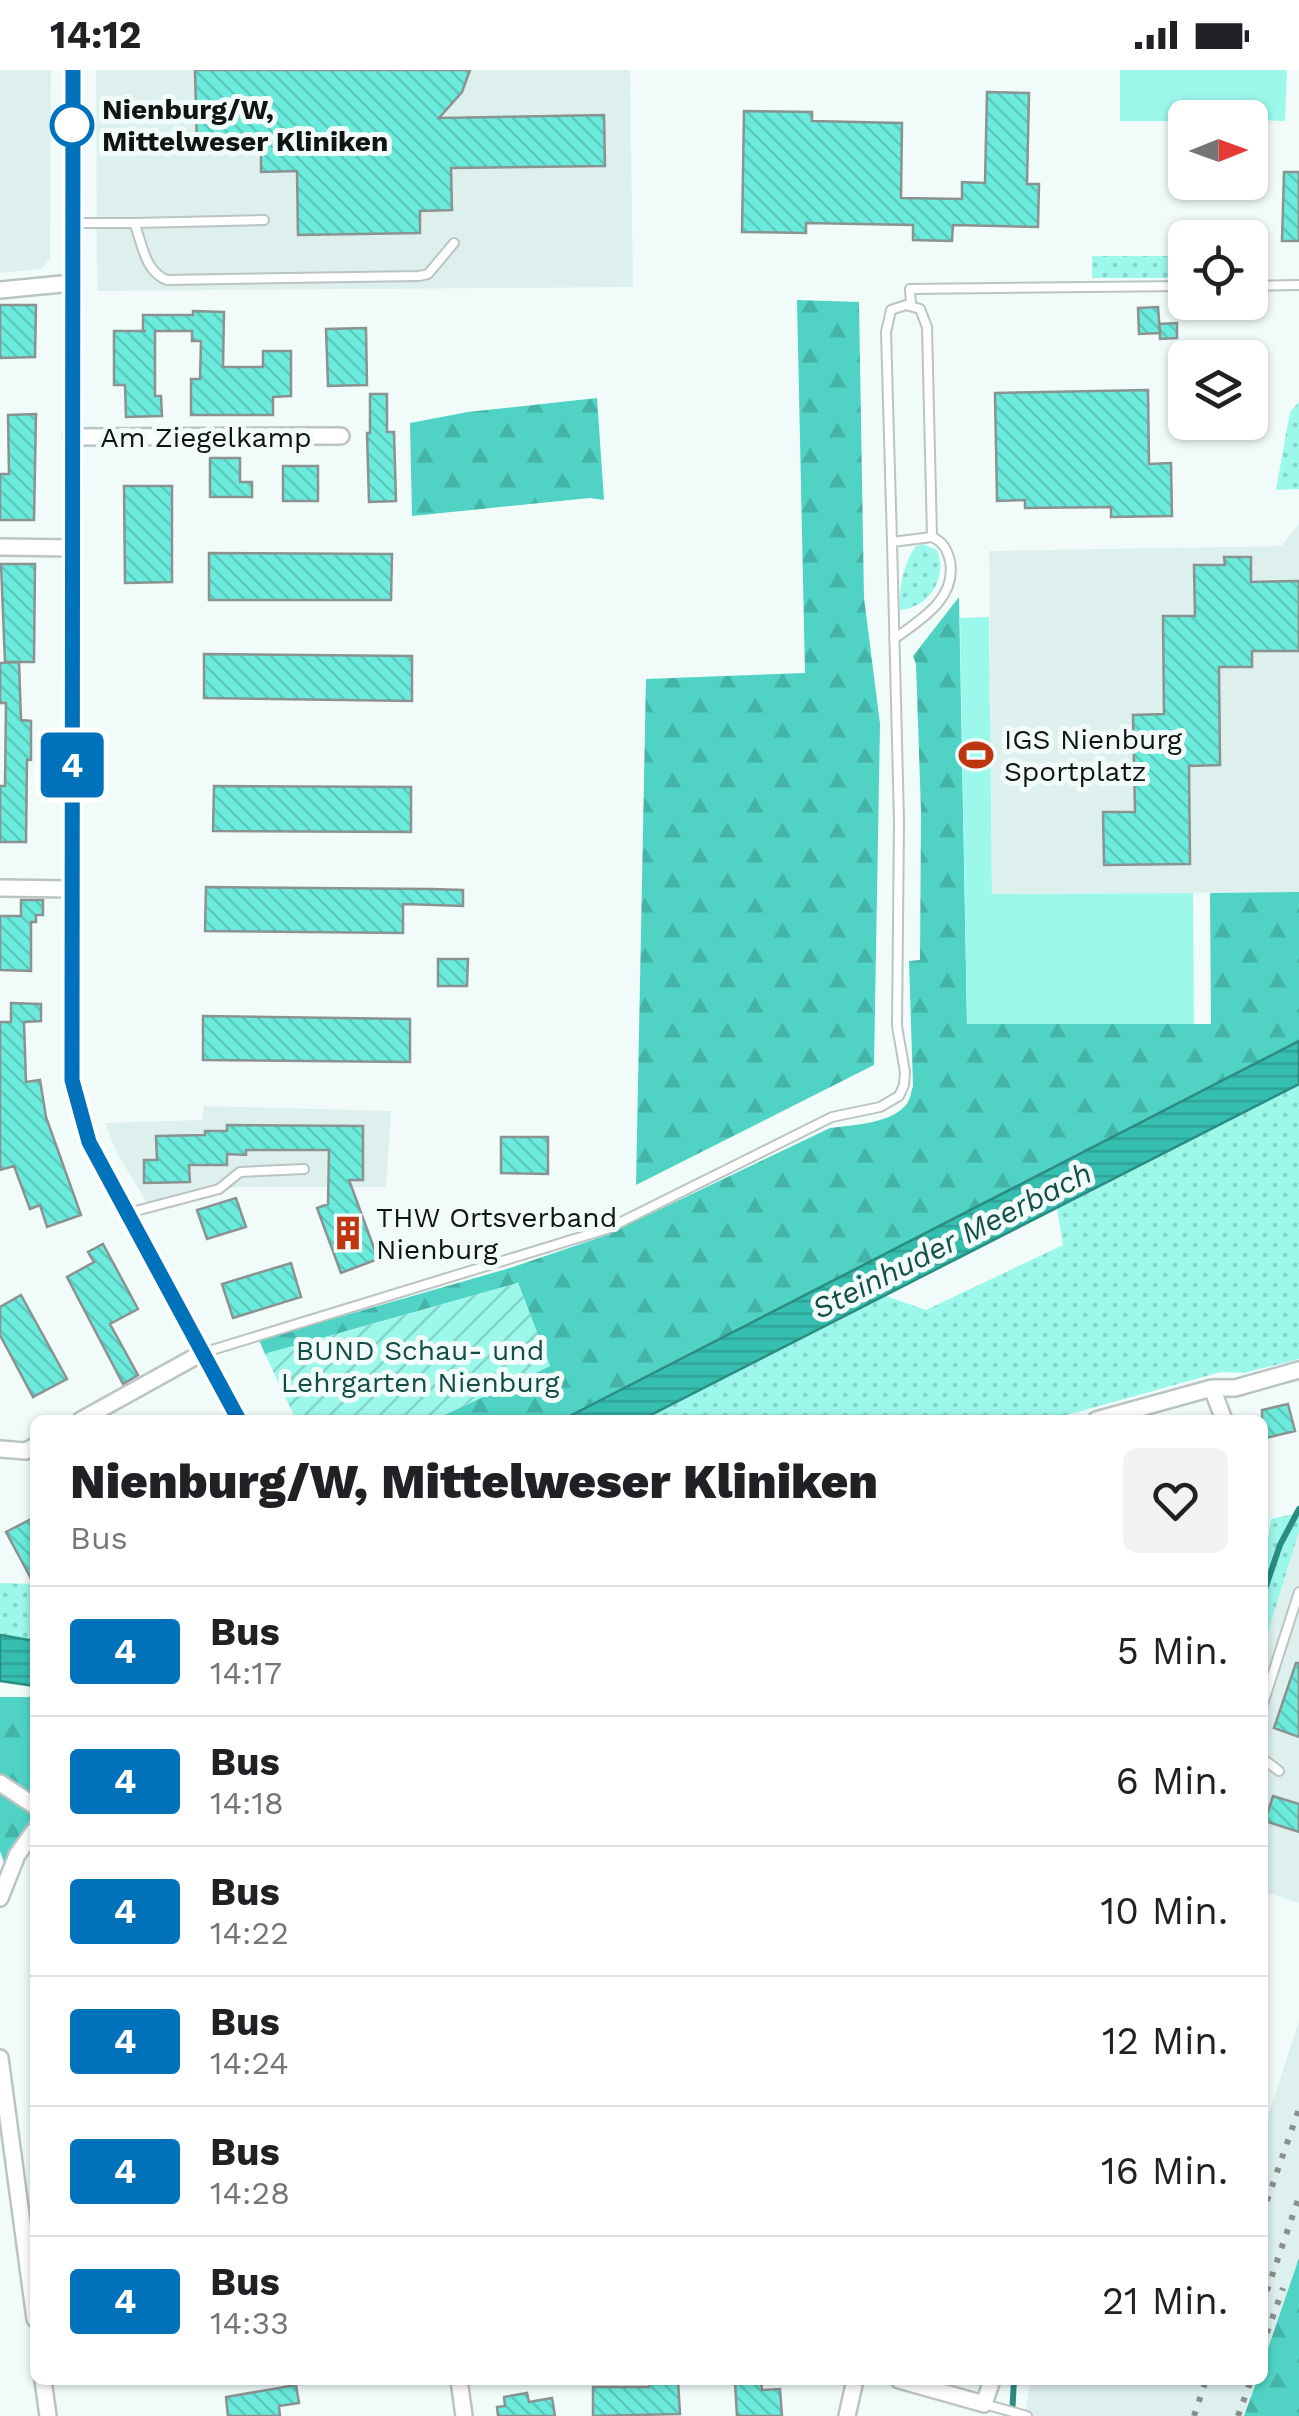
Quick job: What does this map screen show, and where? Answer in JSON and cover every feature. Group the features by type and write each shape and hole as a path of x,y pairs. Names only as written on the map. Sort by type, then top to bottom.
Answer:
{"street":[{"path":"73,70 72,1080 89,1142 236,1415"},
{"path":"0,290 72,283"},
{"name":"Am Ziegelkamp","path":"71,437 341,436"},
{"path":"0,546 72,548"},
{"path":"0,888 72,889"},
{"path":"90,1415 202,1353"},
{"path":"1114,1415 1212,1388 1235,1388 1299,1370"},
{"path":"1212,1388 1222,1415"},
{"path":"0,1449 30,1449"},
{"path":"0,1783 30,1803"},
{"path":"0,1898 17,1855 30,1837"},
{"path":"0,2058 30,2283"},
{"path":"0,2212 20,2210"},
{"path":"44,2385 48,2416"},
{"path":"459,2385 464,2416"},
{"path":"847,2416 854,2385"},
{"path":"917,2385 984,2404 990,2385"}],"lane":[{"path":"72,223 264,220"},
{"path":"134,223 149,266 155,276 167,280 418,276 428,274 454,243"},
{"path":"911,304 910,289 1168,286"},
{"path":"1268,286 1299,286"},
{"path":"202,1353 607,1229 832,1117 880,1108 899,1096 905,1072 898,1026 899,821 894,640 887,320 891,310 911,304 922,311 927,327 932,536 945,547 949,557 950,586 925,616 894,640"},
{"path":"892,542 932,536"},
{"path":"127,1214 219,1189 240,1172 304,1169"},
{"path":"1268,1688 1299,1592"},
{"path":"1268,1762 1280,1771"},
{"path":"984,2404 1025,2416"}],"shaded area":[{"path":"0,70 51,70 50,259 41,269 0,273"},
{"path":"96,70 630,70 633,287 97,291"},
{"path":"1299,524 1299,892 992,894 989,551 1281,546"},
{"path":"204,1106 391,1111 386,1187 236,1187 153,1213 117,1153 105,1123 202,1120"},
{"path":"1299,1531 1299,1903 1268,1893 1268,1633"},
{"path":"1299,2021 1299,2258 1268,2348 1268,2116"},
{"path":"1030,2385 1254,2385 1244,2416 1024,2416"}],"green space":[{"path":"1120,70 1287,70 1285,121 1268,120 1268,100 1168,100 1168,121 1120,121"},
{"path":"1092,256 1168,256 1168,278 1092,278"},
{"path":"797,300 859,302 864,598 880,724 874,1065 636,1185 646,679 805,673"},
{"path":"597,398 604,500 590,498 412,516 410,423 468,412"},
{"path":"1299,402 1299,489 1276,490 1290,412"},
{"path":"923,544 937,550 938,580 928,597 900,610 905,569 915,547"},
{"path":"959,597 967,1024 1211,1024 1210,893 1299,892 1299,1041 572,1415 444,1415 550,1366 518,1283 265,1354 259,1340 510,1268 604,1236 830,1128 872,1122 902,1109 913,1086 909,961 920,960 921,812 913,656"},
{"name":"IGS Nienburg Sportplatz","path":"989,617 992,894 1193,893 1194,1024 967,1024 960,618"},
{"path":"1299,1084 1299,1359 1244,1373 1221,1372 1067,1415 651,1415 886,1296 926,1310 1063,1245 1057,1209"},
{"name":"BUND Schau- und Lehrgarten Nienburg","path":"518,1283 550,1366 444,1415 294,1415 265,1354"},
{"path":"1299,1513 1299,1531 1268,1633 1268,1540 1271,1519"},
{"path":"0,1583 30,1584 30,1640 0,1635"},
{"path":"0,1697 30,1697 30,1797 0,1777"},
{"path":"0,1789 30,1814 30,1820 5,1865 0,1851"},
{"path":"1299,2258 1299,2416 1244,2416 1255,2385 1268,2385 1268,2348"}],"water":[{"name":"Steinhuder Meerbach","path":"1299,1041 1299,1084 651,1415 572,1415"},
{"path":"0,1635 30,1640 30,1685 0,1681"}],"building":[{"path":"195,70 470,70 462,92 439,118 604,115 605,166 451,168 452,210 420,211 420,233 298,235 297,171 261,172 261,147 197,148"},
{"path":"987,92 1029,93 1027,184 1039,184 1038,227 953,225 952,241 913,240 913,225 806,223 806,233 742,232 744,111 812,112 812,121 902,123 901,198 962,199 962,182 985,183"},
{"path":"1284,172 1299,172 1299,241 1282,241"},
{"path":"0,305 36,305 35,357 0,358"},
{"path":"1158,307 1159,324 1177,323 1177,338 1160,339 1160,333 1139,334 1138,308"},
{"path":"224,312 223,367 263,367 263,351 291,351 291,396 273,397 273,415 191,415 191,379 200,379 201,341 192,341 192,331 155,331 155,396 161,396 162,416 126,417 125,385 114,385 114,331 143,331 143,315"},
{"path":"366,328 367,385 328,386 326,329"},
{"path":"1148,390 1149,464 1171,463 1172,516 1111,517 1111,507 1025,508 1025,500 997,501 995,393"},
{"path":"370,394 387,394 387,432 394,432 396,501 369,502"},
{"path":"36,414 34,520 0,520 0,474 9,474 8,415"},
{"path":"210,458 240,458 240,482 252,482 252,497 210,497"},
{"path":"283,466 318,466 318,501 283,501"},
{"path":"124,486 172,486 172,582 125,583"},
{"path":"209,553 392,554 391,600 209,600"},
{"path":"1224,557 1251,557 1251,582 1299,581 1299,651 1252,651 1252,667 1219,667 1220,765 1189,766 1190,864 1104,865 1103,812 1135,812 1133,715 1164,714 1163,616 1195,616 1194,565 1225,565"},
{"path":"1,564 35,564 34,662 5,662"},
{"path":"204,654 412,656 412,701 204,698"},
{"path":"19,662 21,720 31,721 26,842 0,842 6,703 0,703 0,663"},
{"path":"214,786 411,787 411,832 213,831"},
{"path":"206,887 463,890 463,906 403,904 403,933 205,931"},
{"path":"21,900 43,900 43,915 36,915 36,922 31,922 31,971 0,970 0,916 21,916"},
{"path":"438,959 468,959 467,986 438,986"},
{"path":"11,1003 41,1004 41,1021 24,1022 26,1082 40,1080 46,1117 81,1215 47,1227 40,1205 30,1209 14,1166 0,1170 0,1022 11,1022"},
{"path":"203,1016 410,1019 410,1062 203,1060"},
{"path":"227,1125 363,1126 363,1180 349,1180 378,1259 341,1273 317,1208 328,1204 329,1150 246,1150 246,1155 227,1154 227,1165 189,1165 190,1182 144,1183 144,1160 157,1160 156,1136 205,1135 205,1131 227,1131"},
{"path":"501,1137 548,1137 548,1174 501,1173"},
{"path":"236,1198 246,1227 207,1239 197,1210"},
{"path":"103,1244 138,1309 110,1324 138,1375 123,1384 67,1277 94,1262 88,1252"},
{"path":"291,1263 301,1297 233,1318 222,1284"},
{"path":"21,1295 67,1379 33,1397 0,1335 0,1307"},
{"path":"1288,1404 1295,1431 1268,1438 1268,1415 1262,1415 1262,1410"},
{"path":"30,1520 30,1577 6,1532"},
{"path":"1299,1663 1299,1737 1274,1728"},
{"path":"1273,1796 1299,1804 1299,1832 1268,1822"},
{"path":"296,2385 299,2403 279,2406 280,2416 228,2416 226,2397"},
{"path":"678,2385 680,2414 593,2416 593,2387"},
{"path":"735,2385 780,2389 782,2416 737,2416"},
{"path":"527,2393 529,2402 552,2398 555,2416 498,2416 497,2407 505,2406 504,2397"}],"waterway":[{"path":"1268,1580 1280,1545 1299,1509"},
{"path":"1012,2416 1014,2385"}],"railway":[{"path":"1268,2198 1299,2109"},
{"path":"1268,2287 1299,2197"},
{"path":"1268,2330 1283,2288"},
{"path":"1194,2416 1204,2385"},
{"path":"1238,2416 1249,2385"}],"bus line":[{"name":"4","path":"73,70 72,1080 89,1142 236,1415"}],"place":[{"name":"Nienburg/W, Mittelweser Kliniken","path":"72,125"},
{"name":"IGS Nienburg Sportplatz","path":"976,755"},
{"name":"THW Ortsverband Nienburg","path":"348,1233"}]}
